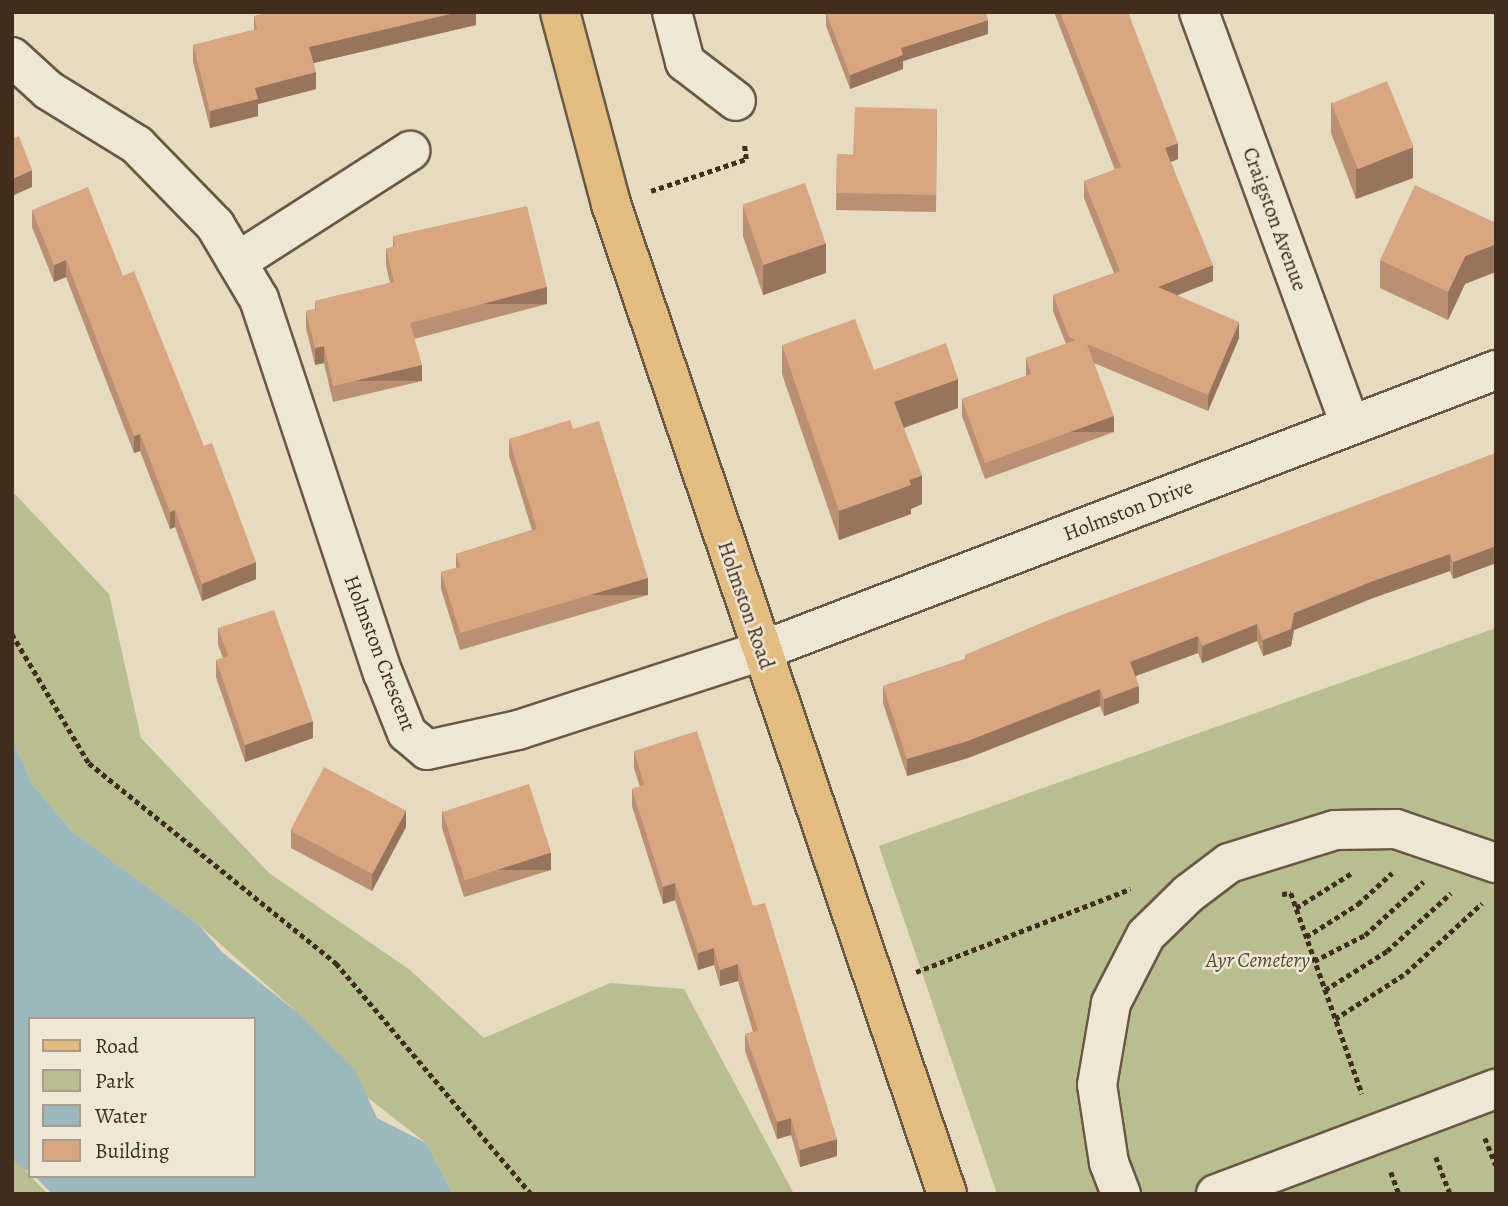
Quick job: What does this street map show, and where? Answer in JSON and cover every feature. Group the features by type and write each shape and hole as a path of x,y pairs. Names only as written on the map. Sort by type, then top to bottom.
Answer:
{"main road":[{"name":"Holmston Road","path":"560,12 611,204 947,1194"}],"street":[{"path":"672,12 685,62 736,101"},
{"name":"Craigston Avenue","path":"1199,12 1350,425"},
{"name":"Holmston Crescent","path":"12,57 48,90 136,145 215,225 259,299 383,673 407,733 427,750 518,730 761,651"},
{"path":"237,262 410,151"},
{"name":"Holmston Drive","path":"761,651 1496,370"},
{"path":"1121,1194 1109,1163 1097,1085 1111,1003 1146,936 1188,894 1240,859 1335,830 1396,829 1466,858"},
{"path":"1216,1194 1496,1089"}],"path":[{"path":"611,204 746,159 736,101"},
{"path":"12,634 89,763 336,963 531,1194"},
{"path":"1306,937 1358,904 1390,876 1466,858"},
{"path":"1314,961 1365,935 1416,892 1466,858"},
{"path":"1325,990 1387,951 1446,900 1466,858"},
{"path":"1335,1019 1406,973 1466,858"},
{"path":"1240,859 1253,892 1290,893 1399,1194"},
{"path":"877,989 1141,884"}],"green space":[{"path":"12,491 109,594 141,738 269,873 410,970 484,1038 610,983 684,989 794,1194 453,1194 426,1143 368,1098 339,1054 298,1013 199,925 73,832 32,784 12,737"},
{"name":"Ayr Cemetery","path":"1496,628 1496,1194 997,1194 879,846"},
{"path":"12,1154 28,1174 28,1178 32,1178 48,1194 12,1194"}],"water":[{"path":"12,737 32,784 73,832 199,925 222,952 298,1013 355,1070 377,1118 426,1143 453,1194 52,1194 37,1178 256,1178 256,1017 28,1017 28,1172 12,1160"}],"building":[{"path":"270,12 459,12 309,47 316,72 255,88 258,99 210,111 193,45 257,29 254,16"},
{"path":"826,12 986,12 988,20 901,48 903,55 850,75"},
{"path":"1060,12 1128,12 1178,143 1165,148 1213,265 1158,287 1239,322 1208,395 1087,344 1114,416 985,463 962,399 1031,374 1026,358 1076,340 1069,337 1053,295 1120,271 1084,181 1121,167"},
{"path":"1387,81 1414,147 1358,169 1331,103"},
{"path":"855,107 937,109 936,195 836,193 837,154 853,155"},
{"path":"19,136 32,170 12,179 12,139"},
{"path":"805,183 826,244 763,265 743,204"},
{"path":"1415,185 1496,223 1496,244 1465,256 1448,292 1380,260"},
{"path":"88,187 123,276 134,271 204,446 212,443 256,562 202,584 175,510 170,512 140,434 134,436 66,260 54,265 32,210"},
{"path":"527,206 547,287 410,323 422,365 333,386 324,346 315,348 306,311 316,309 315,301 394,282 386,249 395,246 393,236"},
{"path":"855,319 874,370 946,343 958,379 894,402 922,475 909,480 911,485 839,511 782,345"},
{"path":"570,420 573,429 599,421 648,578 460,633 441,572 460,567 456,554 537,529 509,439"},
{"path":"1496,453 1496,546 1453,562 1450,554 1373,581 1294,613 1291,629 1263,640 1257,624 1202,646 1198,636 1130,662 1139,686 1104,699 1100,689 968,741 907,759 883,686 966,659 965,655 1051,619"},
{"path":"274,610 313,721 245,745 216,660 228,656 218,628"},
{"path":"697,731 753,906 765,903 837,1139 800,1150 791,1118 777,1122 745,1034 758,1031 738,964 720,970 714,948 698,953 675,883 663,887 632,789 644,785 634,751"},
{"path":"324,767 406,811 372,874 290,831"},
{"path":"529,784 551,852 465,881 442,812"}]}
